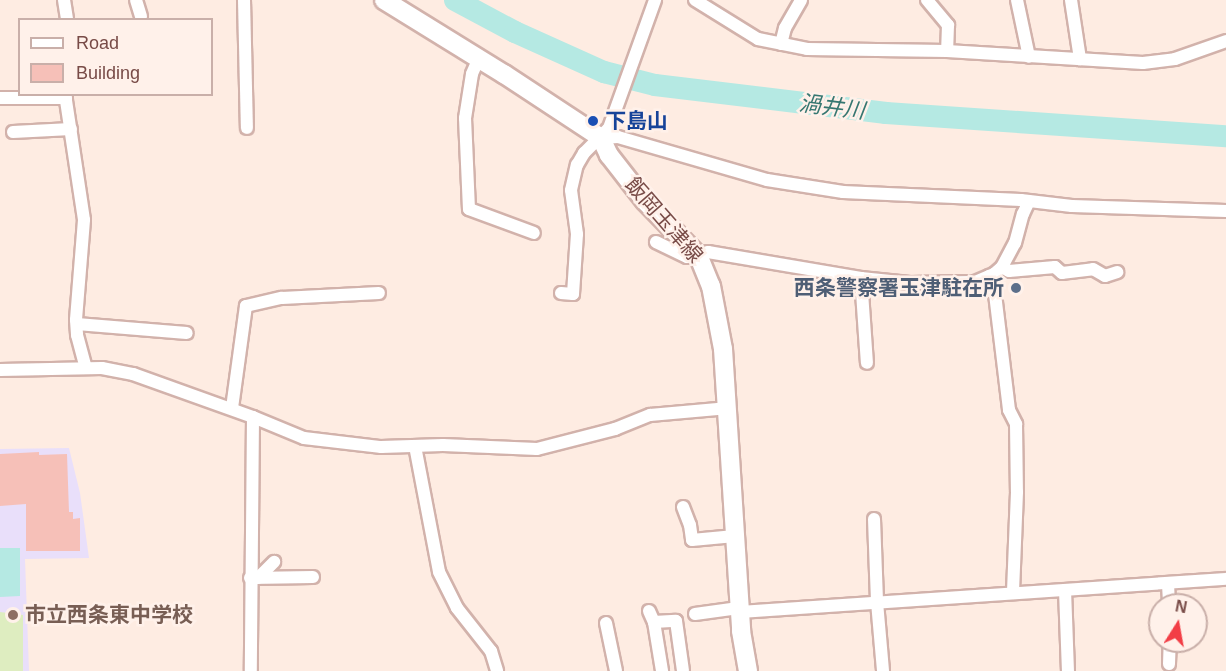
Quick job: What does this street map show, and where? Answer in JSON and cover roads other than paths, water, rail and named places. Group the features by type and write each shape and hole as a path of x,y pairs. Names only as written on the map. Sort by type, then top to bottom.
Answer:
{"main road":[{"name":"飯岡玉津線","path":"384,0 605,133 609,155 645,201 696,254 711,286 723,349 729,408 739,610 743,653 748,671"}],"street":[{"path":"64,0 67,18"},
{"path":"136,0 141,16"},
{"path":"243,0 247,128"},
{"path":"561,293 573,294 577,234 571,190 577,165 584,153 605,133 655,0"},
{"path":"695,0 758,39 781,44 849,51 947,51 1160,62 1226,41"},
{"path":"781,44 785,28 801,0"},
{"path":"927,0 948,25 947,51"},
{"path":"1017,0 1029,57"},
{"path":"1071,0 1080,59"},
{"path":"479,58 472,74 465,118 470,209 534,233"},
{"path":"0,98 65,96 84,220 76,324 86,368"},
{"path":"13,132 71,129"},
{"path":"605,133 767,180 843,192 1029,201 1072,206 1226,211"},
{"path":"656,242 687,257 714,252 861,278 910,283 975,282 1002,267 1015,243 1029,201"},
{"path":"1002,267 1009,271 1055,267 1062,273 1093,269 1105,276 1117,272"},
{"path":"989,276 995,294 1009,410 1016,424 1017,492 1013,592"},
{"path":"861,278 867,363"},
{"path":"232,408 246,306 282,298 379,293"},
{"path":"76,324 187,333"},
{"path":"0,370 86,368 133,374 232,408 304,438 381,447 537,449 615,429 650,415 729,408"},
{"path":"251,671 254,578 253,417"},
{"path":"415,446 439,572 457,608 491,651 497,671"},
{"path":"683,507 690,525 692,540 735,536"},
{"path":"874,519 877,602 883,671"},
{"path":"254,578 274,562"},
{"path":"254,578 313,577"},
{"path":"695,614 1226,579"},
{"path":"1168,584 1168,593"},
{"path":"1065,590 1068,671"},
{"path":"662,671 652,617 676,621 683,671"},
{"path":"606,623 616,671"},
{"path":"1169,653 1169,664"}],"water":[{"path":"0,548 20,548 20,596 0,597"}],"waterway":[{"name":"渦井川","path":"455,0 515,32 604,72 655,85 886,113 1226,136"}],"place":[{"name":"下島山","path":"593,121"},
{"name":"西条警察署玉津駐在所","path":"1016,288"},
{"name":"市立西条東中学校","path":"13,615"}]}
